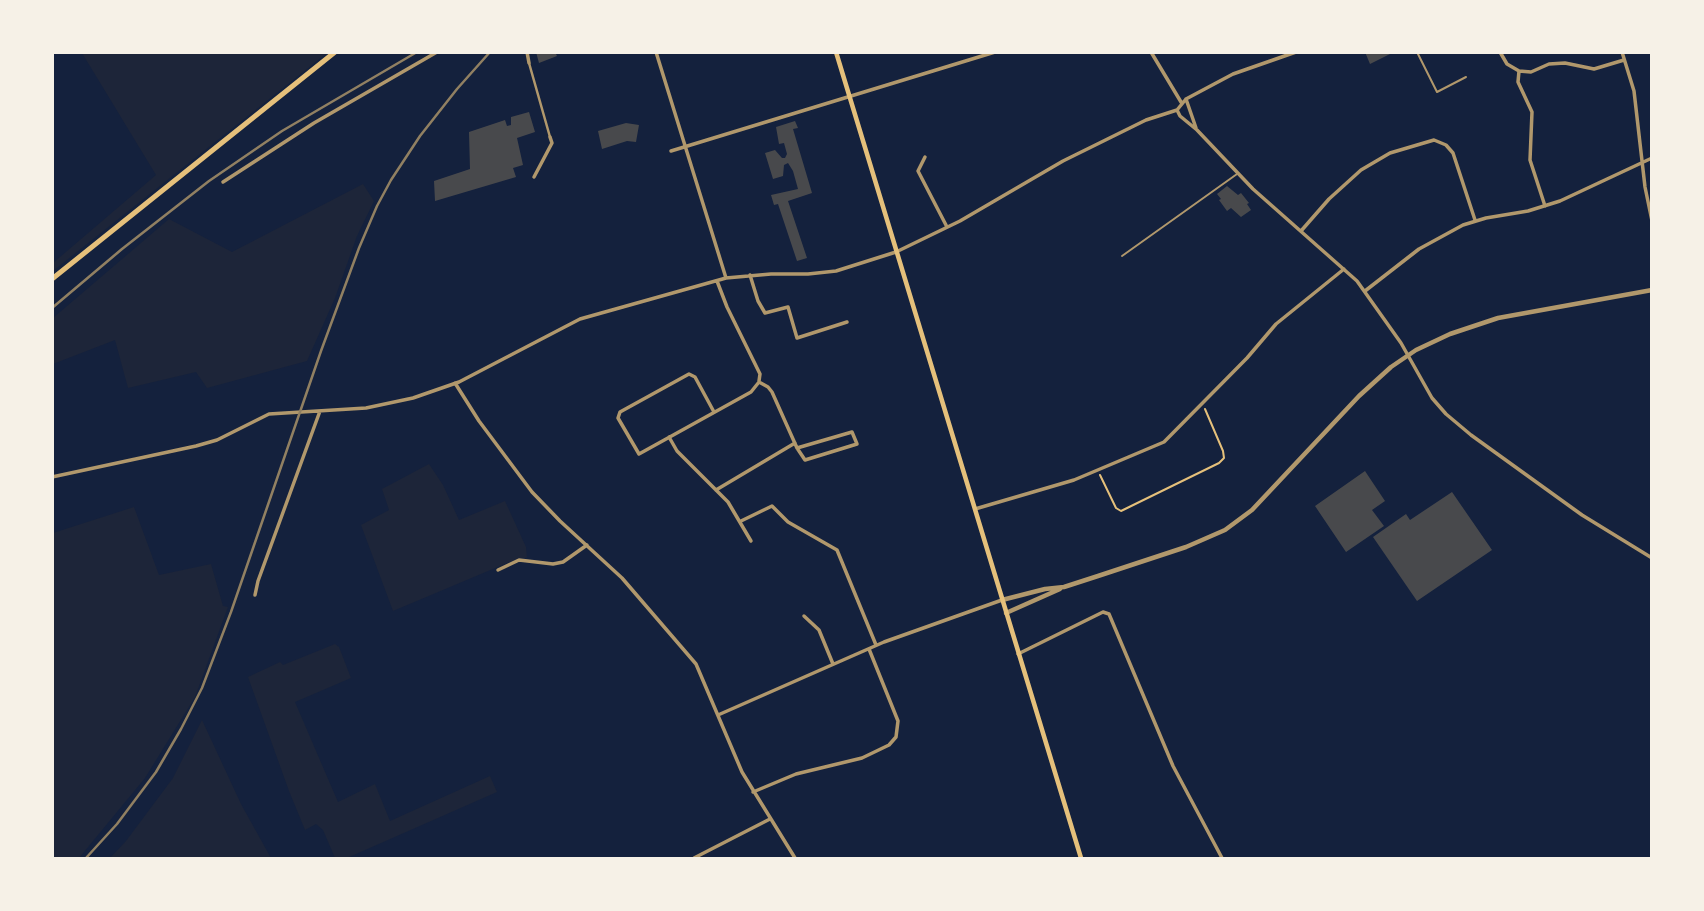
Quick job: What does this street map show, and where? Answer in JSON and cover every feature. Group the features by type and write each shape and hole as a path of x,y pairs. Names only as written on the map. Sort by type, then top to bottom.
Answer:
{"main road":[{"path":"52,279 335,52"},
{"path":"836,52 1081,859"}],"street":[{"path":"223,182 314,123 437,52"},
{"path":"527,52 552,144 534,177"},
{"path":"656,52 726,278"},
{"path":"671,151 995,52"},
{"path":"1151,52 1181,102"},
{"path":"52,477 217,440 270,414 366,408 395,402 457,383 580,319 726,278 836,271 896,252 947,227 1063,161 1146,120 1177,110 1181,102 1233,74 1296,52"},
{"path":"1500,52 1507,64 1519,71 1531,72 1549,64 1565,63 1594,69 1624,60"},
{"path":"1622,52 1634,91 1651,221"},
{"path":"1519,71 1518,82 1532,112 1530,160 1545,206"},
{"path":"1186,99 1197,130"},
{"path":"1177,110 1237,173 1365,290 1408,355 1432,398 1446,414 1582,515 1651,558"},
{"path":"1301,232 1329,199 1360,170 1390,153 1434,140 1446,145 1453,153 1475,220"},
{"path":"925,157 918,171 947,227"},
{"path":"1365,290 1439,236 1475,220 1545,206 1643,164 1651,158"},
{"path":"975,509 1097,472 1164,442 1203,404 1276,324 1344,269"},
{"path":"750,275 758,301 765,313 788,307 797,338 847,322"},
{"path":"714,412 692,374 620,412 618,418 639,454 751,392 759,382 760,374 727,307 718,281"},
{"path":"1006,613 1064,587 1186,547 1225,530 1252,510 1359,396 1408,355 1450,334 1498,318 1651,290"},
{"path":"759,382 772,392 797,449 805,460 857,444 852,432 797,449"},
{"path":"457,383 479,421 532,492 622,578 696,664 731,749 753,792 795,859"},
{"path":"256,595 258,581 320,411"},
{"path":"669,437 677,451 728,502 751,541"},
{"path":"716,490 795,443"},
{"path":"741,521 772,506 788,522 837,550 876,646"},
{"path":"498,570 519,560 553,564 563,562 587,545"},
{"path":"718,715 876,646 1002,600 1064,587"},
{"path":"1018,654 1103,612 1109,614 1173,766 1222,859"},
{"path":"804,616 819,629 832,664"},
{"path":"753,792 796,774 862,758 880,751 896,737 898,721 869,649"},
{"path":"694,859 770,819"}],"lane":[{"path":"1417,52 1437,92 1466,77"},
{"path":"1122,256 1237,173"}],"path":[{"path":"1097,472 1116,508 1121,511 1219,463 1224,458 1223,452 1203,404"}],"shaded area":[{"path":"82,53 327,53 53,271 53,263 156,175"},
{"path":"363,184 374,201 357,236 335,298 307,361 207,388 196,372 128,388 115,340 53,364 53,318 169,219 232,252"},
{"path":"429,464 443,485 459,520 505,501 526,547 527,558 519,558 393,611 361,525 389,510 382,489"},
{"path":"134,507 159,575 211,564 223,606 228,607 195,697 145,778 79,858 53,858 53,533"},
{"path":"335,644 339,647 351,678 295,702 338,802 375,784 390,821 490,776 497,792 347,858 335,858 323,830 316,824 305,830 248,677 280,662 283,665"},
{"path":"202,720 241,804 271,858 110,858 173,778"}],"building":[{"path":"536,52 555,52 557,56 539,63"},
{"path":"1365,52 1394,52 1370,64"},
{"path":"529,112 535,132 517,138 523,165 513,168 516,177 435,201 434,181 470,169 469,132 505,120 507,126 511,125 511,117"},
{"path":"795,121 798,128 793,129 812,193 788,201 807,258 797,261 778,204 774,205 771,195 798,189 793,171 788,163 784,165 783,176 773,179 765,153 775,150 785,158 787,154 784,143 779,144 776,127"},
{"path":"626,123 639,125 636,142 627,141 602,149 598,131"},
{"path":"1227,186 1238,195 1241,193 1249,203 1247,204 1251,210 1241,217 1231,208 1227,211 1219,200 1221,199 1217,194"},
{"path":"1365,471 1385,501 1372,510 1384,526 1346,552 1315,506"},
{"path":"1452,492 1492,550 1417,601 1373,537 1406,514 1410,520"}],"railway":[{"path":"52,308 209,181 282,131 417,52"},
{"path":"86,858 117,824 156,772 202,688 321,351 377,206 420,136 490,52"}]}
